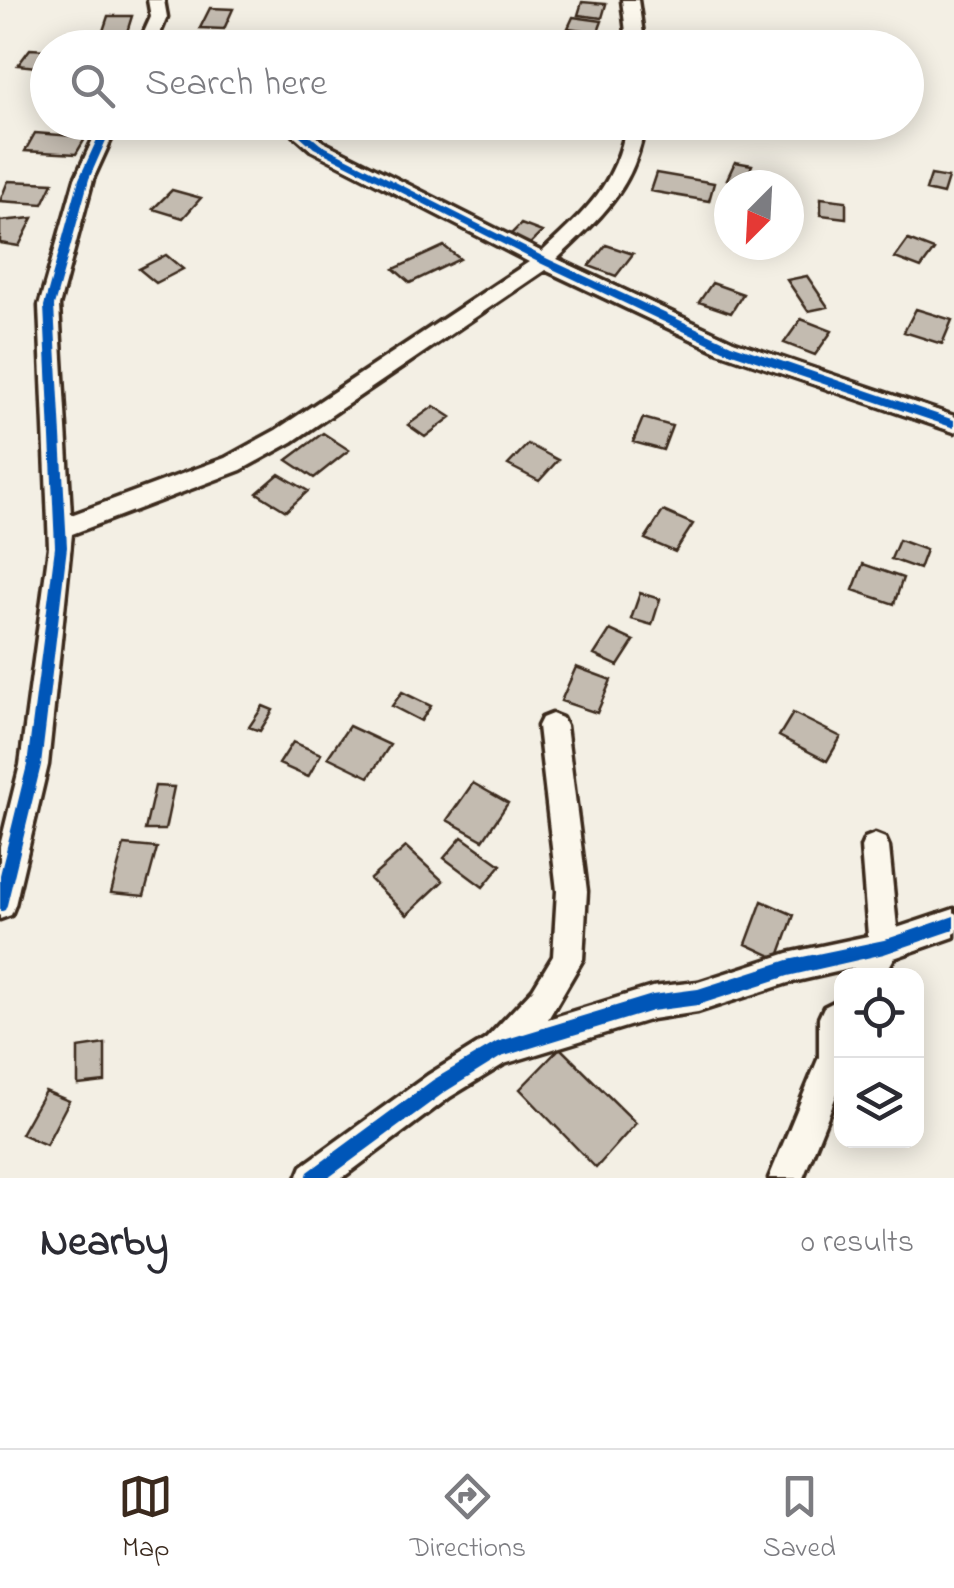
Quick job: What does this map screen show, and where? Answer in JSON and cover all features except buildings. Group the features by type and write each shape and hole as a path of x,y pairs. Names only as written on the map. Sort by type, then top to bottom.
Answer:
{"street":[{"path":"153,30 159,17 156,0"},
{"path":"630,0 634,30"},
{"path":"0,906 34,766 60,529 49,306 84,179 102,140"},
{"path":"310,140 544,261 727,347 954,424"},
{"path":"60,529 233,464 284,436 544,261 607,200 631,155 633,140"},
{"path":"497,1050 544,1000 568,959 572,891 552,726"},
{"path":"871,968 884,947 875,847"},
{"path":"314,1178 438,1086 497,1050 652,1003 698,997 788,968 884,947 954,923"},
{"path":"786,1178 834,1057"}],"cycle path":[{"path":"0,905 34,765 61,547 49,306 84,179 102,140"},
{"path":"310,140 544,261 727,347 954,424"},
{"path":"314,1178 439,1086 497,1050 652,1003 698,997 788,968 884,947 954,923"}]}
